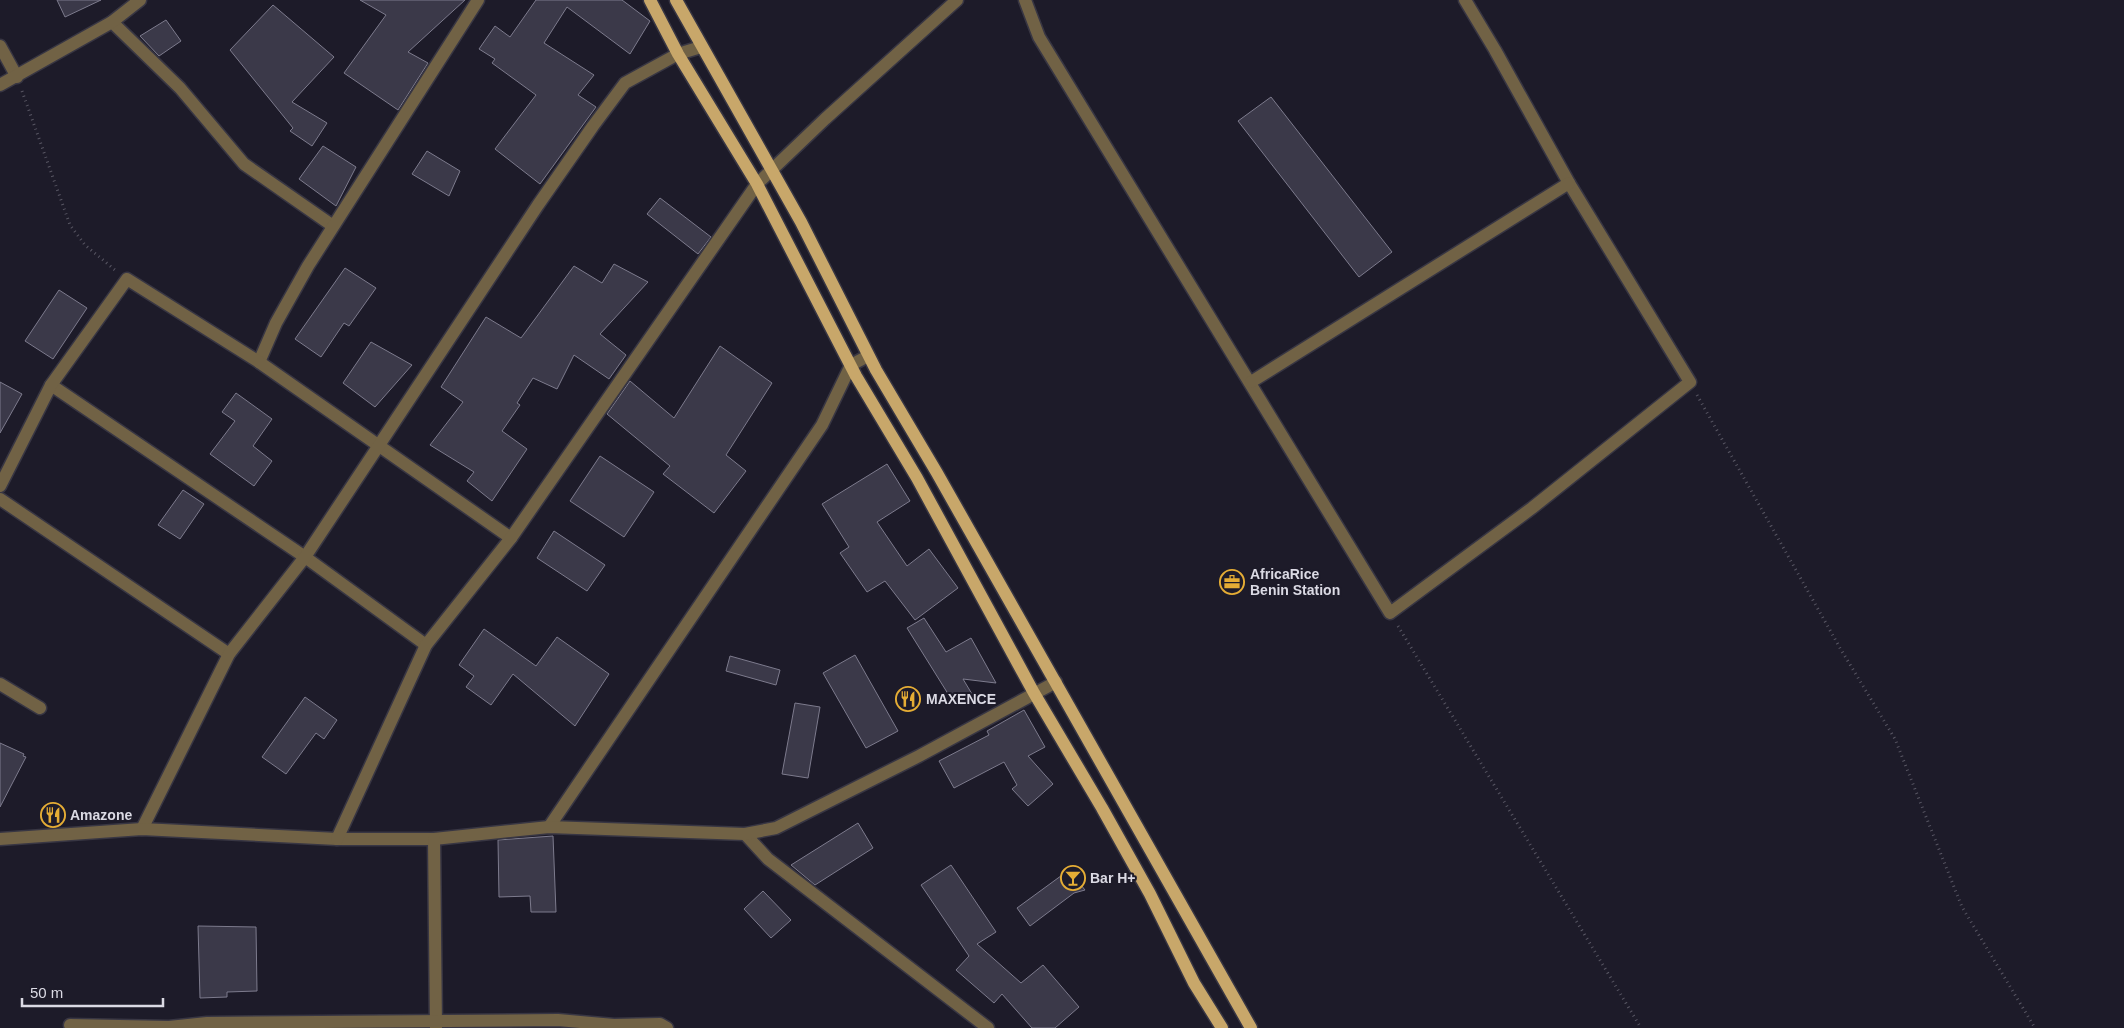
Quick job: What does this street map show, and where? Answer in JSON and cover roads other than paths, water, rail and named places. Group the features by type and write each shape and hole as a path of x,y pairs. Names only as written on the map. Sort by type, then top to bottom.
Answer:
{"main road":[{"path":"650,0 678,54 757,184 851,364 917,478 1034,693 1102,808 1150,894 1194,983 1222,1028"},
{"path":"676,0 801,222 868,356 1056,682 1251,1028"}],"street":[{"path":"0,85 112,22 140,0"},
{"path":"259,362 276,323 308,266 478,0"},
{"path":"337,839 426,645 511,538 757,184 770,170 957,0"},
{"path":"1025,0 1039,37 1251,382 1390,613 1532,508 1690,382 1570,183 1465,0"},
{"path":"112,22 180,88 244,164 334,226"},
{"path":"0,46 16,76"},
{"path":"142,829 229,654 305,557 538,205 625,83 678,54 701,47"},
{"path":"1251,382 1570,183"},
{"path":"0,486 51,385 127,279 259,362 511,538"},
{"path":"549,827 822,425 851,364 868,356"},
{"path":"51,385 305,557 426,645"},
{"path":"0,499 229,654"},
{"path":"0,839 142,829 337,839 434,839 549,827 745,834 776,828 919,756 1056,682"},
{"path":"0,684 40,708"},
{"path":"745,834 768,859 988,1028"},
{"path":"434,839 436,1024"},
{"path":"70,1025 169,1027 207,1023 436,1024 558,1020 614,1025 660,1024 667,1028"}],"place":[{"name":"AfricaRice Benin Station","path":"1232,582"},
{"name":"MAXENCE","path":"908,699"},
{"name":"Amazone","path":"53,815"},
{"name":"Bar H+","path":"1073,878"}]}
